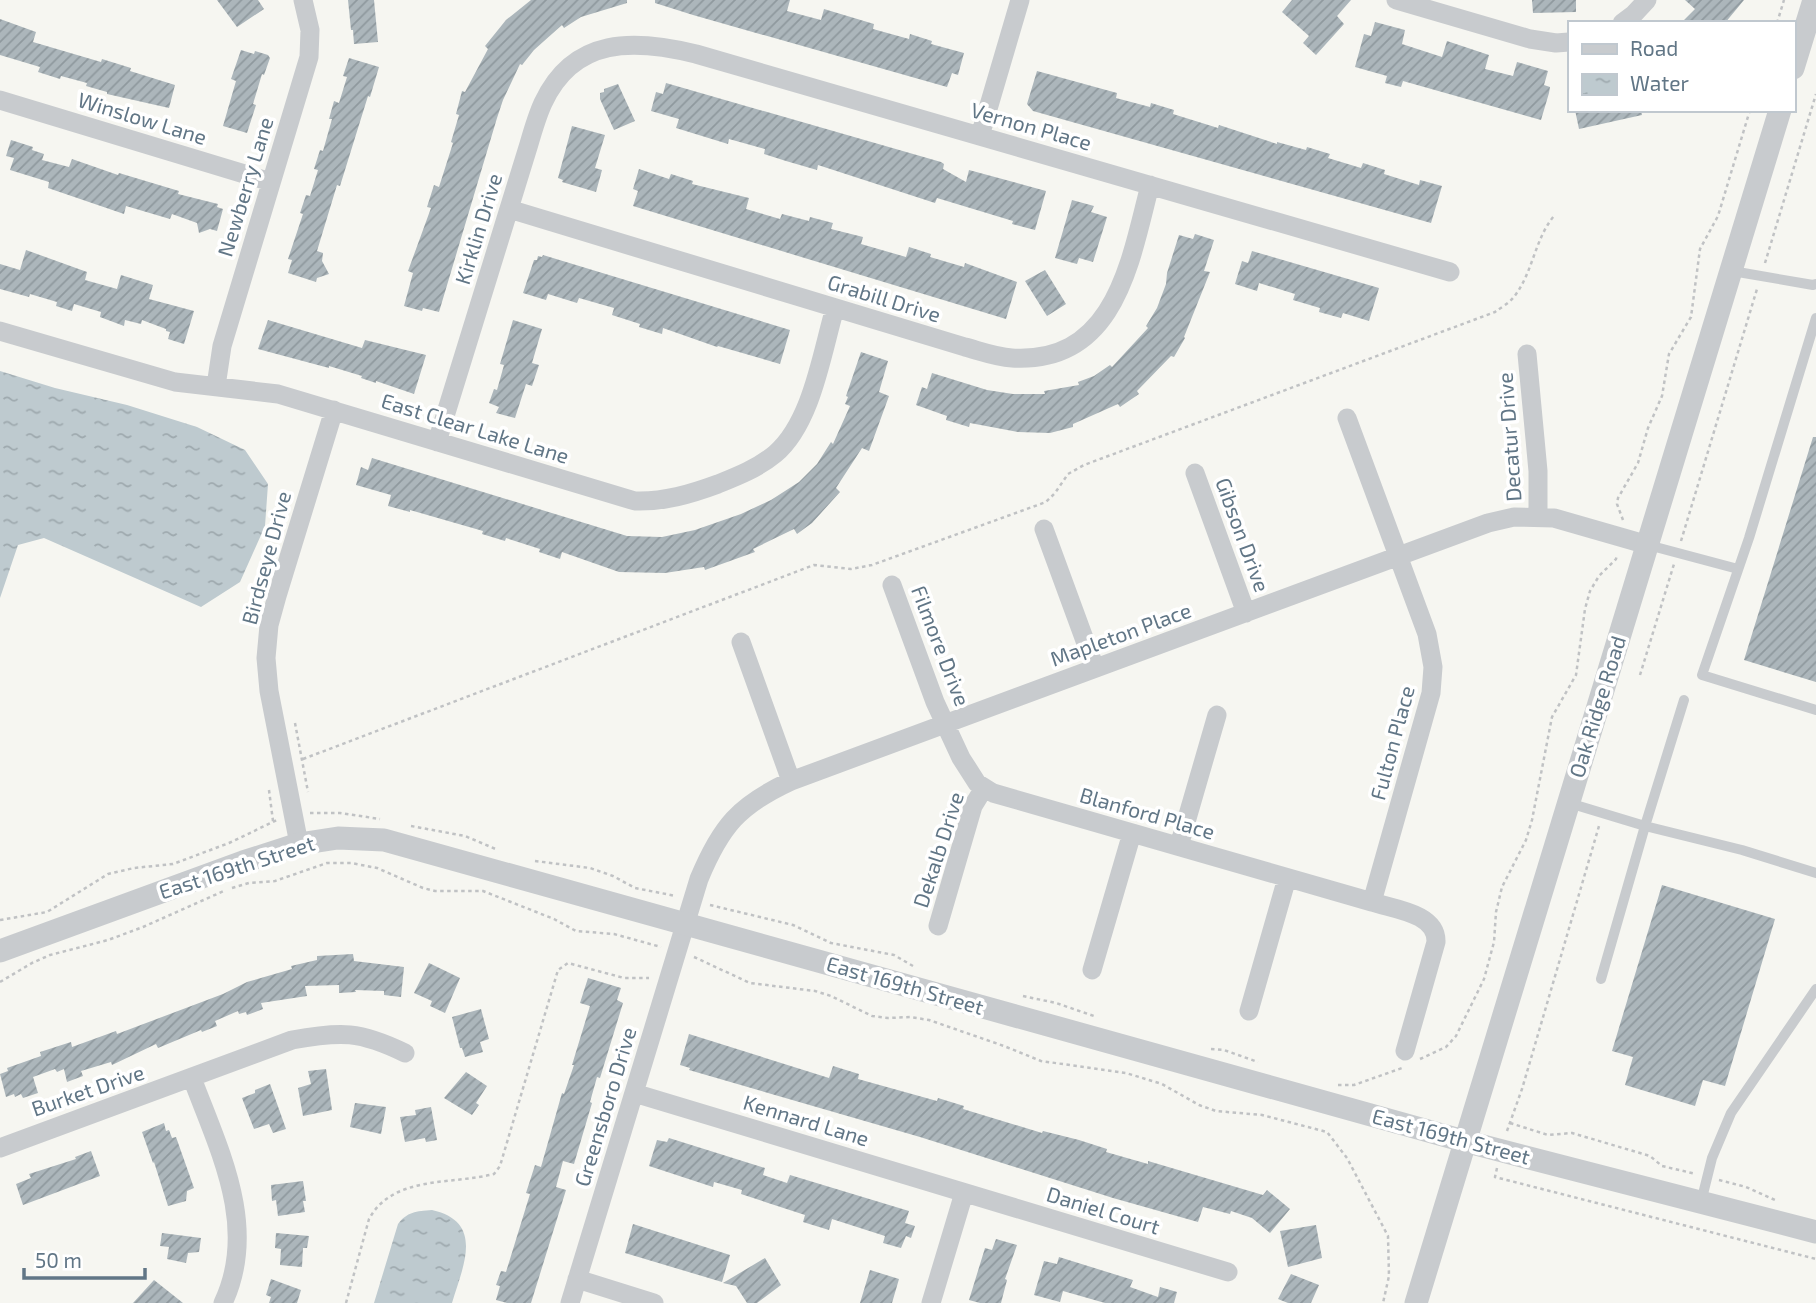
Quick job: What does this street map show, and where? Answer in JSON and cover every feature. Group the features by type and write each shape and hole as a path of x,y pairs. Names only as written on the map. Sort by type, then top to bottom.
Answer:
{"street":[{"name":"Newberry Lane","path":"216,386 222,345 309,57 310,30 303,0"},
{"path":"980,136 1020,0"},
{"path":"1396,0 1530,39 1568,42"},
{"path":"1625,21 1647,0"},
{"path":"1795,62 1814,0"},
{"name":"Vernon Place","path":"597,51 624,44 667,47 1450,272"},
{"name":"Kirklin Drive","path":"437,442 543,102 555,83 569,69 583,57 597,51"},
{"name":"Winslow Lane","path":"0,100 271,182"},
{"name":"Oak Ridge Road","path":"1416,1303 1779,112"},
{"name":"Grabill Drive","path":"509,209 1003,357 1042,357 1059,354 1080,341 1112,305 1130,262 1150,186"},
{"name":"East Clear Lake Lane","path":"0,331 176,382 278,394 635,501 668,499 714,486 760,466 777,453 792,436 810,396 835,308"},
{"name":"Decatur Drive","path":"1527,354 1538,471 1538,516"},
{"name":"Birdseye Drive","path":"299,844 269,691 266,658 269,625 334,410"},
{"name":"Fulton Place","path":"1347,418 1432,652 1433,682 1372,902"},
{"name":"Gibson Drive","path":"1195,473 1246,612"},
{"name":"Mapleton Place","path":"685,925 708,856 718,837 752,801 791,780 1488,523 1514,517 1554,518 1648,545"},
{"path":"1044,529 1095,668"},
{"name":"Filmore Drive","path":"892,585 935,702 946,724"},
{"path":"741,642 791,780"},
{"path":"1179,846 1217,715"},
{"path":"946,724 973,779 984,788"},
{"name":"Blanford Place","path":"984,788 993,793 1422,918 1437,935 1411,1058"},
{"name":"Dekalb Drive","path":"938,926 973,806 984,788"},
{"path":"1091,970 1132,833"},
{"name":"East 169th Street","path":"0,951 299,844 338,838 384,841 1464,1142 1816,1232"},
{"path":"1249,1011 1287,878"},
{"name":"Greensboro Drive","path":"570,1303 685,925"},
{"name":"Burket Drive","path":"0,1148 292,1040 346,1033 365,1036 405,1053"},
{"path":"192,1078 236,1204 239,1233 237,1255 231,1284 223,1303"},
{"name":"Kennard Lane","path":"634,1093 964,1193"},
{"path":"931,1303 964,1193"},
{"name":"Daniel Court","path":"964,1193 1228,1272"},
{"path":"578,1279 654,1303"}],"lane":[{"path":"1732,271 1816,284"},
{"path":"1816,318 1702,675 1816,710"},
{"path":"1648,545 1738,569"},
{"path":"1601,979 1684,700"},
{"path":"1569,803 1816,873"},
{"path":"1700,1203 1712,1158 1731,1113 1816,989"}],"path":[{"path":"1778,21 1784,0"},
{"path":"1640,675 1816,94"},
{"path":"1333,1085 1354,1085 1381,1077 1411,1058 1446,1047 1456,1036 1484,979 1494,942 1496,912 1502,887 1526,840 1532,820 1552,717 1576,675 1590,590 1599,576 1616,559 1623,521 1617,504 1618,498 1638,463 1648,428 1662,396 1669,354 1691,317 1700,249 1718,216 1749,112"},
{"path":"303,759 814,565 851,569 872,565 1046,502 1068,474 1084,465 1495,312 1512,299 1523,282 1543,229 1553,216"},
{"path":"294,719 309,799"},
{"path":"0,920 47,912 108,874 173,864 229,843 273,821 311,813 340,813 381,820"},
{"path":"402,825 457,834 499,851"},
{"path":"1598,828 1533,1054 1500,1151 1495,1177 1816,1259"},
{"path":"525,859 590,868 635,888 793,925 831,943 894,955 914,966"},
{"path":"0,982 41,959 143,928 230,889 249,883 275,881 327,863 351,863 377,868 435,891 484,891 554,919 576,932 614,934 678,951 708,962 750,983 815,991 872,1016 929,1020 1041,1061 1126,1073 1162,1084 1199,1105 1216,1111 1262,1115 1327,1132 1347,1158 1388,1236 1389,1276 1383,1303"},
{"path":"346,1303 369,1219 374,1209 387,1197 409,1186 494,1174 499,1166 558,970 568,963 624,978 649,978"},
{"path":"1020,996 1085,1011 1102,1021"},
{"path":"1200,1049 1224,1050 1262,1064"},
{"path":"1510,1123 1548,1135 1572,1133 1650,1156 1662,1166 1746,1187 1778,1202"}],"water":[{"path":"0,371 197,427 245,450 268,484 265,526 240,582 201,607 44,538 18,545 0,598"},
{"path":"432,1210 449,1216 459,1224 465,1235 464,1260 452,1303 374,1303 398,1224 412,1213"}],"building":[{"path":"217,0 258,0 264,9 237,27"},
{"path":"348,0 374,0 378,42 354,44"},
{"path":"531,0 627,0 627,3 581,17 564,28 562,25 520,64 497,118 439,312 404,306 413,273 408,271 431,208 427,207 434,185 439,187 453,143 451,142 459,115 456,114 462,91 465,92 488,49 485,46 506,20"},
{"path":"655,0 790,0 787,11 821,20 824,9 874,24 873,29 909,39 910,34 932,41 931,44 964,53 958,75 952,73 947,87 693,15 655,3"},
{"path":"1292,0 1351,0 1337,16 1344,24 1316,55 1303,43 1309,36 1282,12"},
{"path":"1532,0 1576,0 1576,12 1533,13"},
{"path":"1685,0 1744,0 1727,21 1683,21 1695,9"},
{"path":"0,19 36,32 33,42 101,62 102,59 175,85 169,108 107,94 86,86 87,83 38,72 40,67 0,55"},
{"path":"1375,22 1405,30 1402,44 1442,57 1447,41 1489,55 1485,69 1513,76 1517,62 1548,71 1544,85 1550,87 1541,120 1403,81 1401,87 1385,83 1387,76 1355,67 1364,34 1371,36"},
{"path":"241,50 254,54 255,51 270,58 264,75 262,74 247,133 223,126 236,81 231,79"},
{"path":"349,58 379,67 340,186 337,185 317,251 323,253 322,261 329,274 317,278 316,282 288,273 292,260 288,259 303,214 300,213 306,195 310,196 318,170 314,169 320,150 323,151 334,101 339,103 347,77 343,76"},
{"path":"1037,71 1117,93 1116,98 1150,107 1151,103 1174,110 1173,114 1218,128 1219,125 1277,144 1306,150 1307,147 1330,154 1328,158 1361,168 1363,163 1385,170 1384,174 1419,185 1420,180 1442,186 1431,223 1033,111 1027,104"},
{"path":"666,83 941,162 944,164 943,169 966,182 969,170 1046,191 1035,230 937,198 935,203 818,165 817,170 786,161 764,154 765,149 729,139 728,144 676,128 679,119 651,111 656,92 663,94"},
{"path":"618,84 635,121 614,130 600,99 600,93"},
{"path":"1575,112 1641,112 1642,115 1579,129"},
{"path":"572,126 605,135 595,168 602,170 596,192 562,182 563,180 558,178"},
{"path":"11,140 33,147 32,150 44,154 42,160 69,167 72,159 118,175 119,173 179,191 178,194 218,204 217,207 223,209 217,231 210,229 199,233 197,223 172,214 170,219 126,206 124,214 48,188 49,182 10,170 14,158 6,156"},
{"path":"639,169 669,179 671,174 693,181 692,184 749,198 746,209 780,219 782,214 809,221 810,217 833,223 831,229 863,237 861,244 906,257 909,247 931,254 930,257 964,267 965,263 1017,282 1006,319 633,206 638,191 633,189"},
{"path":"1072,200 1094,206 1091,212 1107,217 1093,262 1079,258 1077,264 1055,258"},
{"path":"1195,234 1214,240 1204,271 1210,272 1185,338 1174,357 1171,356 1137,391 1139,394 1120,407 1118,404 1073,424 1073,427 1050,433 1018,432 970,423 969,427 946,420 947,416 916,405 922,387 927,389 932,373 987,390 1013,394 1045,394 1044,391 1079,385 1078,382 1094,376 1110,365 1112,367 1148,328 1146,326 1157,308 1166,284 1179,235 1193,239"},
{"path":"26,250 87,272 85,280 117,289 121,275 153,285 149,299 194,311 184,344 168,339 170,332 166,329 142,320 141,324 125,320 124,326 100,317 101,312 74,304 72,311 56,306 57,302 0,289 0,264 20,270"},
{"path":"1252,251 1379,288 1369,321 1343,313 1341,318 1319,312 1320,308 1293,300 1295,294 1259,283 1257,291 1235,284 1242,261 1248,263"},
{"path":"543,255 790,330 780,364 717,347 663,328 662,334 639,327 640,324 612,315 614,308 579,298 577,303 548,294 546,300 523,293 534,260"},
{"path":"1045,270 1066,304 1047,316 1025,281"},
{"path":"268,320 362,348 365,340 426,355 414,394 329,366 258,349"},
{"path":"513,320 542,329 532,363 539,365 532,386 526,384 515,418 496,413 499,407 489,403 494,389 497,390 504,365 500,364"},
{"path":"861,352 888,361 879,392 889,396 869,451 862,448 836,488 840,492 812,523 797,534 794,529 753,549 755,552 705,570 704,567 665,573 619,572 562,552 560,559 506,538 505,541 482,534 483,531 388,506 391,495 356,485 361,467 368,470 372,458 627,536 662,537 695,530 771,500 799,482 817,464 831,442 833,444 850,406 845,404 848,397 846,396"},
{"path":"1813,437 1816,437 1816,682 1744,660"},
{"path":"1662,885 1775,919 1725,1086 1703,1080 1695,1106 1625,1085 1633,1057 1612,1051"},
{"path":"353,954 354,961 404,967 401,997 384,995 384,991 355,990 356,992 339,993 339,985 305,986 307,996 261,1003 263,1009 247,1015 246,1012 239,1014 238,1011 215,1021 217,1026 158,1048 156,1044 112,1065 111,1062 81,1071 83,1076 67,1082 64,1069 57,1072 55,1069 33,1077 38,1093 23,1098 21,1094 6,1097 0,1074 8,1071 7,1068 41,1056 40,1052 71,1042 72,1047 116,1031 117,1034 223,994 247,982 317,960 317,956"},
{"path":"429,963 460,978 445,1013 430,1006 432,1001 414,993"},
{"path":"588,978 621,988 617,1000 623,1003 600,1078 597,1077 574,1164 563,1161 556,1187 566,1190 531,1303 507,1303 496,1300 500,1286 496,1285 501,1271 506,1272 530,1194 526,1193 535,1165 541,1167 562,1093 564,1094 574,1065 590,1006 580,1003"},
{"path":"481,1009 489,1039 480,1042 483,1052 465,1057 452,1017"},
{"path":"689,1034 829,1078 833,1066 859,1074 858,1079 937,1101 938,1098 964,1106 963,1109 1042,1133 1043,1131 1079,1140 1107,1149 1106,1152 1148,1164 1148,1161 1263,1195 1267,1190 1290,1209 1270,1233 1252,1218 1231,1211 1230,1214 1203,1207 1198,1222 1113,1198 920,1137 689,1070 690,1068 680,1065"},
{"path":"326,1069 332,1110 303,1116 298,1088 311,1084 308,1071"},
{"path":"466,1072 487,1086 472,1115 444,1098"},
{"path":"270,1084 286,1129 273,1133 269,1124 254,1129 242,1098"},
{"path":"355,1103 386,1107 381,1134 350,1127"},
{"path":"431,1107 437,1140 426,1142 425,1138 405,1142 400,1117 416,1115 415,1110"},
{"path":"164,1123 172,1138 176,1137 194,1188 187,1191 186,1201 168,1206 142,1132"},
{"path":"669,1138 765,1168 763,1175 787,1183 790,1175 909,1211 905,1223 915,1226 911,1238 906,1236 901,1248 883,1243 885,1236 832,1219 829,1230 803,1222 805,1215 741,1194 742,1190 714,1182 713,1187 649,1166 657,1140 667,1142"},
{"path":"91,1151 100,1176 23,1205 16,1184 31,1178 29,1174 76,1159 75,1157"},
{"path":"303,1181 305,1212 278,1216 276,1200 272,1201 271,1185"},
{"path":"633,1224 730,1255 722,1282 625,1253"},
{"path":"1316,1225 1322,1258 1288,1267 1280,1231"},
{"path":"162,1233 201,1238 199,1252 188,1253 186,1263 167,1259 169,1247 160,1246"},
{"path":"276,1233 309,1236 307,1248 303,1248 302,1267 280,1265 281,1249 275,1248"},
{"path":"996,1239 1017,1245 1005,1279 1007,1280 1001,1303 969,1300 985,1248 992,1250"},
{"path":"1059,1257 1133,1280 1130,1287 1158,1297 1160,1287 1177,1292 1174,1303 1105,1303 1063,1291 1060,1302 1034,1295 1044,1261 1057,1264"},
{"path":"765,1258 781,1285 757,1303 747,1303 736,1286 723,1283"},
{"path":"870,1270 899,1279 892,1303 860,1303"},
{"path":"1291,1274 1319,1285 1311,1303 1288,1303 1278,1299"},
{"path":"271,1279 301,1290 297,1303 269,1303 271,1297 266,1295"},
{"path":"154,1280 183,1303 133,1303"}]}
